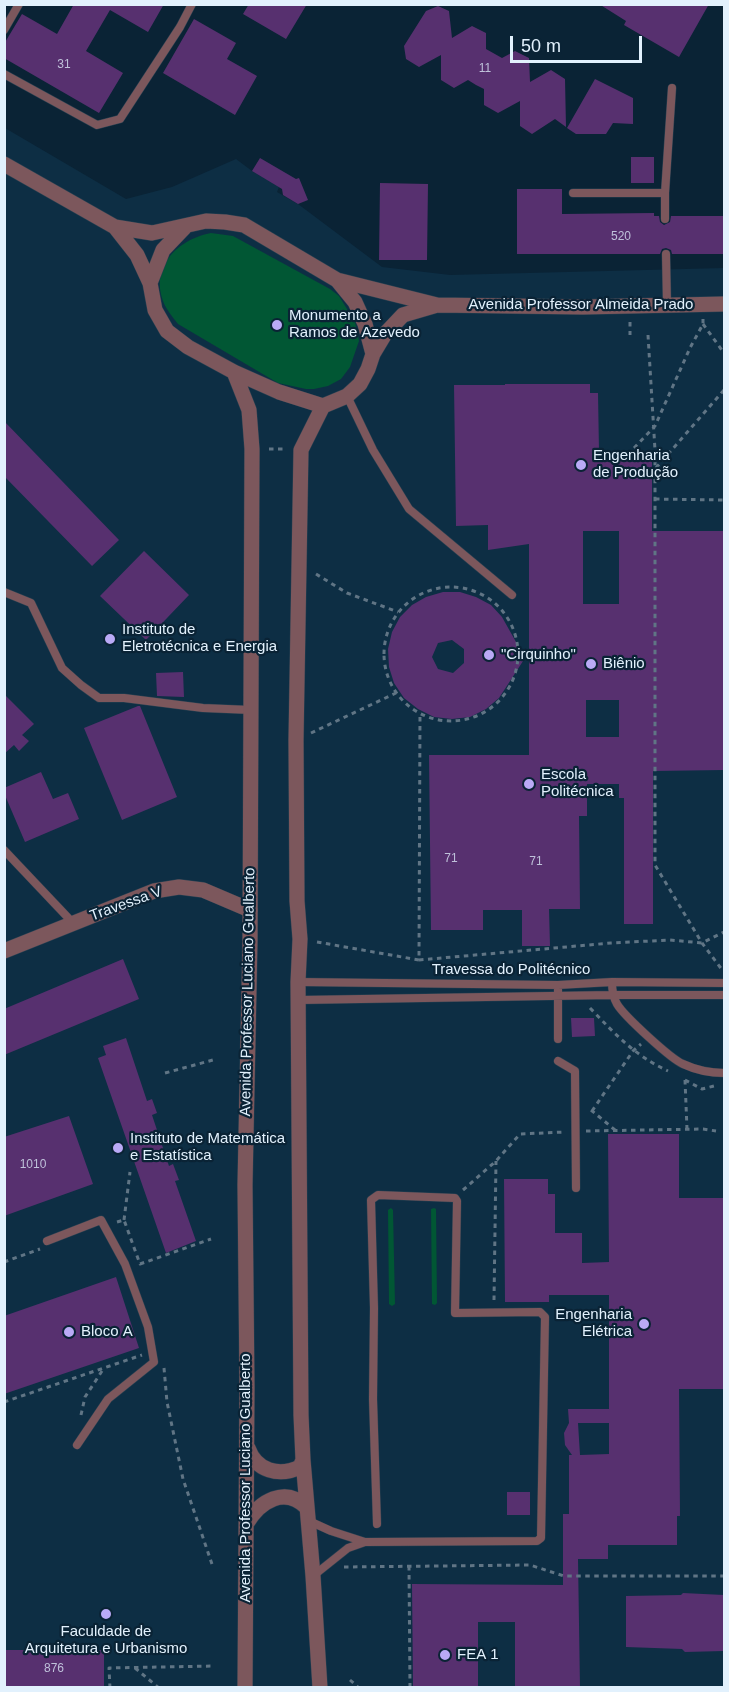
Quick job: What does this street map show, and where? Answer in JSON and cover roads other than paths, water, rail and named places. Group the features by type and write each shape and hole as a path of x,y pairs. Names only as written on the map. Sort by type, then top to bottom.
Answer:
{"street":[{"path":"4,164 116,227 152,233 206,221 244,225 337,280 355,302 365,324 373,354 360,384 347,396 323,406 279,392 234,372 188,347 167,331 155,310 150,283 137,255 116,227"},
{"path":"150,283 163,250 186,226"},
{"name":"Avenida Professor Almeida Prado","path":"337,280 437,305 583,307 724,304"},
{"name":"Avenida Professor Almeida Prado","path":"373,354 385,334 403,315 437,305"},
{"name":"Avenida Professor Luciano Gualberto","path":"234,372 249,410 252,449 250,910 245,1185 247,1445 245,1688"},
{"path":"320,1688 303,1460 298,982 300,939 297,902 296,740 301,450 323,406"},
{"name":"Travessa V","path":"4,951 154,891 179,887 202,890 250,910"},
{"path":"247,1445 256,1462 272,1472 291,1471 300,1467 303,1460"},
{"path":"247,1522 263,1503 275,1498 300,1501 308,1514"}],"lane":[{"path":"4,30 19,4"},
{"path":"4,74 97,125 120,119 180,27 192,4"},
{"path":"665,219 672,88"},
{"path":"573,194 665,193"},
{"path":"666,254 667,305"},
{"path":"347,396 374,450 409,509 512,595"},
{"path":"4,592 31,603 62,668 99,698 124,698 203,708 251,710"},
{"path":"4,850 74,924"},
{"name":"Travessa do Politécnico","path":"298,982 558,985 612,982 724,983"},
{"path":"612,982 612,995 618,1007 667,1054 681,1063 715,1073 724,1073"},
{"path":"558,985 558,1039"},
{"name":"Travessa do Politécnico","path":"299,1000 724,995"},
{"path":"558,1061 575,1071 576,1188"},
{"path":"308,1514 331,1531 365,1542 540,1540 545,1317 540,1312 455,1313 457,1201 455,1198 378,1195 371,1200 377,1524"},
{"path":"47,1241 101,1220 125,1264 148,1327 154,1362 108,1399 77,1445"},
{"path":"313,1576 348,1548 365,1542"}],"place":[{"name":"Monumento a Ramos de Azevedo","path":"277,325"},
{"name":"Engenharia de Produção","path":"581,465"},
{"name":"Instituto de Eletrotécnica e Energia","path":"110,639"},
{"name":"\"Cirquinho\"","path":"489,655"},
{"name":"Biênio","path":"591,664"},
{"name":"Escola Politécnica","path":"529,784"},
{"name":"Instituto de Matemática e Estatística","path":"118,1148"},
{"name":"Engenharia Elétrica","path":"644,1324"},
{"name":"Bloco A","path":"69,1332"},
{"name":"Faculdade de Arquitetura e Urbanismo","path":"106,1614"},
{"name":"FEA 1","path":"445,1655"}]}
